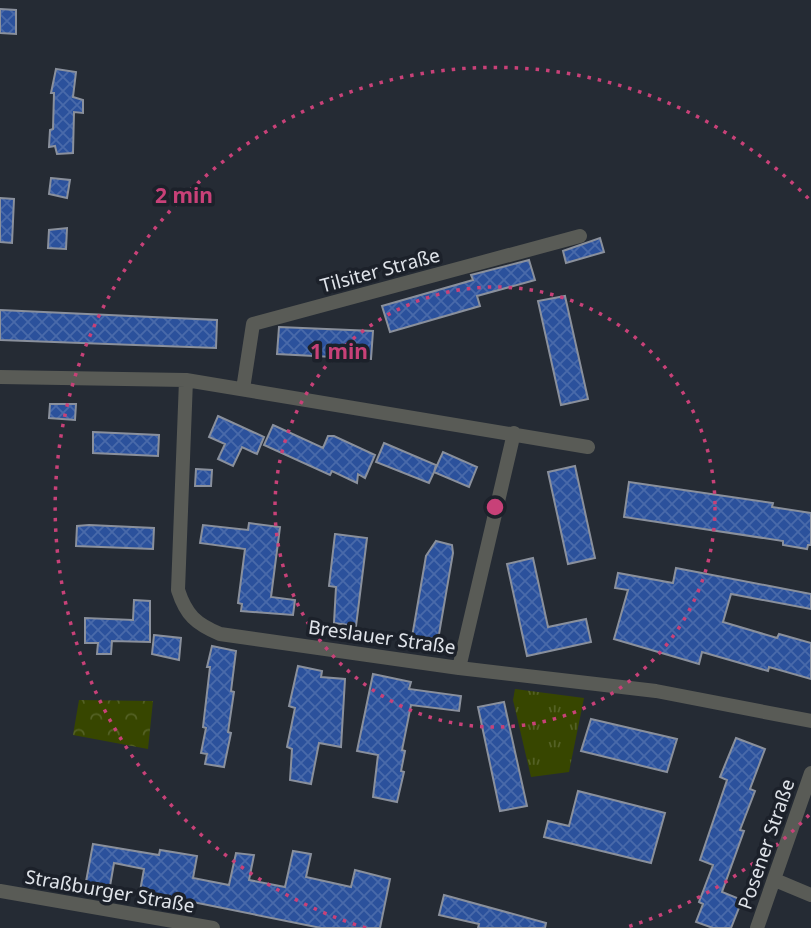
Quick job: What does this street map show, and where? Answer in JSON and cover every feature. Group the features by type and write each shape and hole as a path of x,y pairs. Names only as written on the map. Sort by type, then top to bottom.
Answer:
{"street":[{"name":"Tilsiter Straße","path":"243,389 253,324 580,236"},
{"path":"0,377 186,380 588,447"},
{"name":"Breslauer Straße","path":"186,380 178,590 185,611 198,625 220,634 459,668 656,691 811,721"},
{"path":"459,668 514,433"},
{"name":"Posener Straße","path":"757,928 811,774"},
{"path":"775,880 811,895"},
{"name":"Straßburger Straße","path":"0,891 213,928"}],"green space":[{"path":"515,689 584,698 569,772 531,777 513,700"},
{"path":"79,700 153,701 148,749 73,735"}],"building":[{"path":"0,9 16,10 16,34 0,33"},
{"path":"56,69 76,72 73,97 83,100 83,113 74,112 73,153 57,154 55,146 49,147 50,130 53,129 54,93 51,93"},
{"path":"51,178 70,180 67,198 49,194"},
{"path":"0,198 14,199 12,243 0,242"},
{"path":"67,228 66,249 48,248 49,230"},
{"path":"600,238 604,252 566,263 563,251"},
{"path":"529,260 535,280 477,296 480,306 390,332 382,306 473,280 471,275"},
{"path":"565,296 588,399 561,405 538,301"},
{"path":"0,310 217,320 216,348 0,340"},
{"path":"279,327 373,331 371,359 277,354"},
{"path":"50,404 76,404 75,420 49,418"},
{"path":"218,416 264,437 257,454 242,447 233,466 218,459 225,444 209,437"},
{"path":"273,425 323,448 328,436 334,436 375,455 365,478 358,474 357,483 332,471 330,475 264,445"},
{"path":"93,432 159,435 158,456 93,453"},
{"path":"384,443 436,465 429,483 376,462"},
{"path":"443,452 477,467 469,487 434,472"},
{"path":"575,466 595,558 568,564 548,472"},
{"path":"196,469 212,470 211,486 195,486"},
{"path":"629,482 773,503 772,507 811,513 811,545 808,545 807,549 783,545 783,541 624,517"},
{"path":"249,523 280,527 271,597 295,600 293,615 241,611 242,604 238,603 245,549 200,543 203,525 248,530"},
{"path":"77,526 154,528 153,549 76,546"},
{"path":"335,534 367,538 356,626 334,623 336,587 329,586"},
{"path":"436,541 452,545 453,553 438,640 430,638 428,647 411,643 426,556"},
{"path":"533,558 548,627 586,619 591,642 527,656 507,564"},
{"path":"676,568 811,594 811,609 731,594 723,622 777,638 779,634 811,643 811,679 769,667 768,671 702,652 699,664 614,639 628,590 615,588 618,573 673,583"},
{"path":"134,600 150,601 150,642 112,641 111,654 97,654 98,643 85,643 85,618 133,620"},
{"path":"154,635 181,638 179,660 152,654"},
{"path":"212,646 236,651 228,732 231,733 224,767 205,764 207,754 201,753 206,728 203,727 210,667 207,667"},
{"path":"298,666 322,671 321,677 345,679 341,747 319,743 311,784 290,780 292,749 287,747 295,708 289,706"},
{"path":"373,674 411,682 409,689 461,696 459,711 411,705 402,750 405,751 401,771 404,772 397,802 373,797 378,755 357,751"},
{"path":"504,702 527,806 500,811 478,707"},
{"path":"591,719 677,739 667,772 581,751"},
{"path":"736,738 765,749 750,789 755,791 740,830 744,831 722,892 742,900 731,928 713,928 696,922 703,904 699,902 713,865 700,860 727,780 720,777"},
{"path":"578,791 665,813 651,863 544,837 548,821 569,826"},
{"path":"93,844 159,855 160,850 197,856 193,878 229,885 236,853 254,855 249,880 285,887 293,851 311,854 306,877 351,887 355,870 390,879 380,928 321,928 163,896 162,902 139,897 144,869 114,863 109,892 85,887"},
{"path":"444,895 546,923 545,928 478,928 479,924 439,915"}]}
